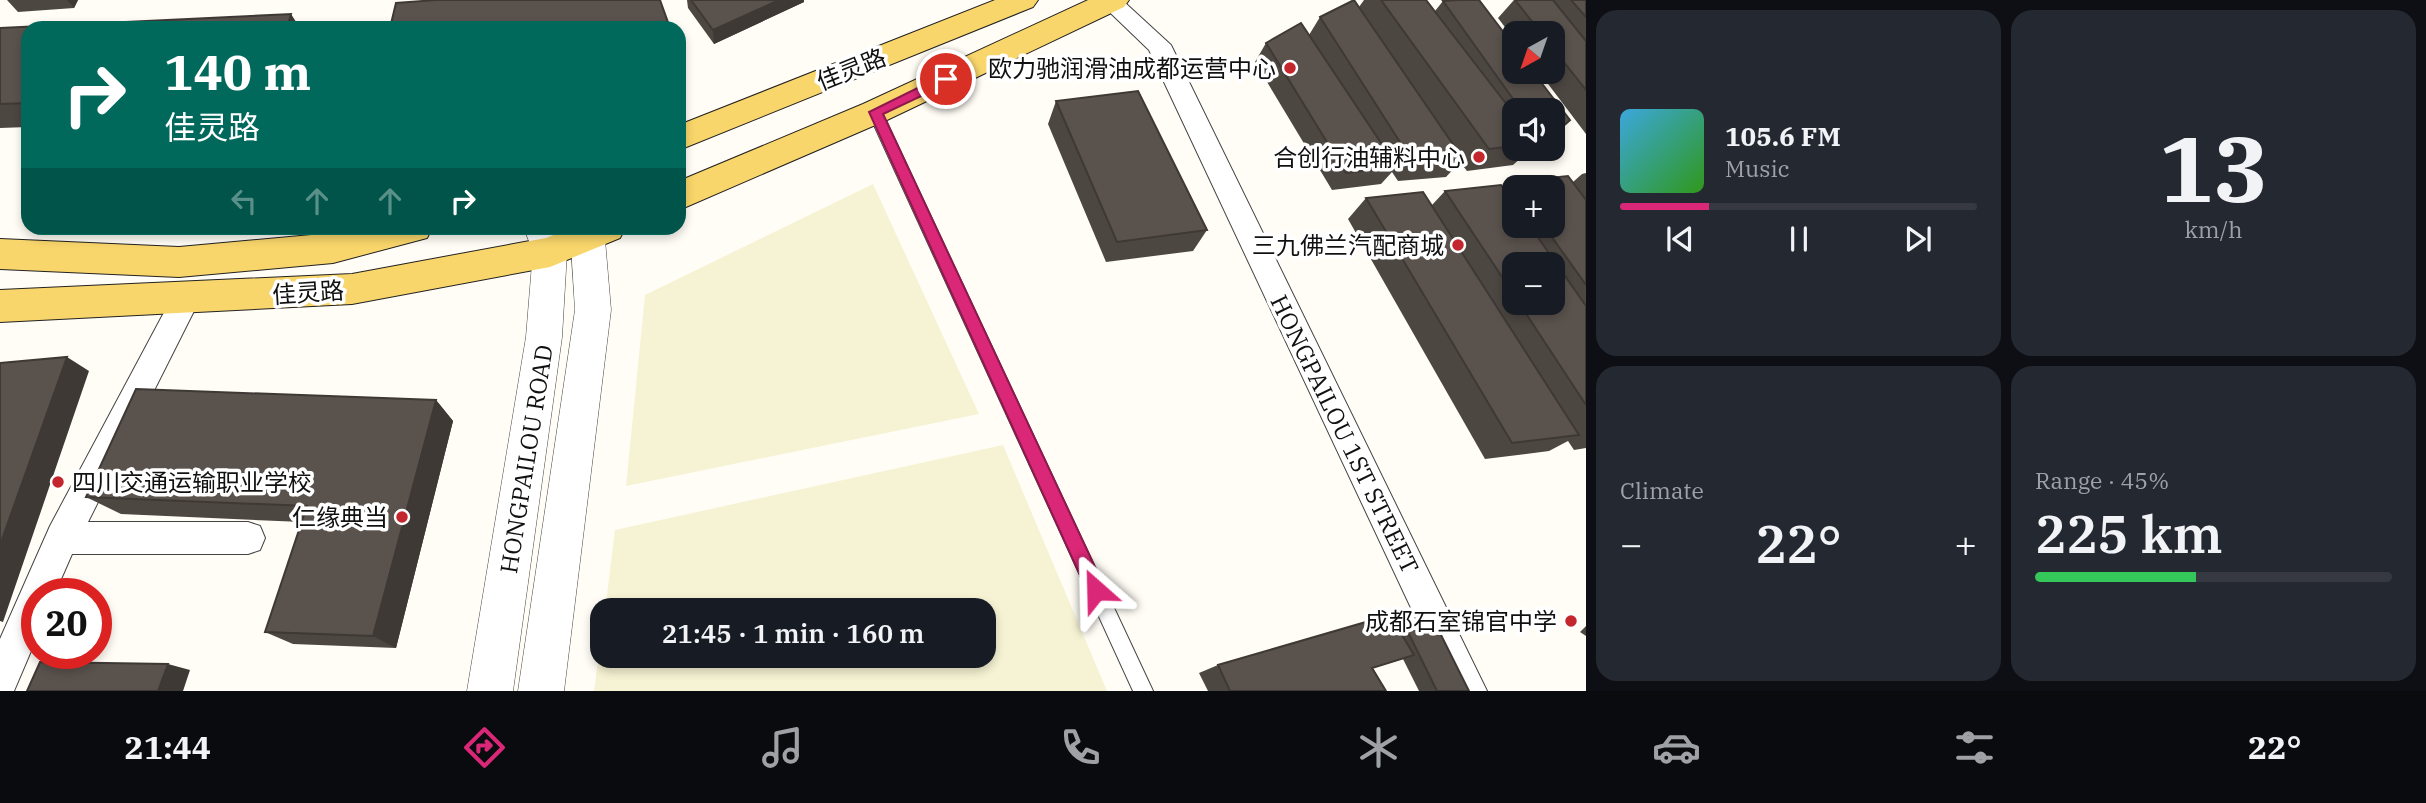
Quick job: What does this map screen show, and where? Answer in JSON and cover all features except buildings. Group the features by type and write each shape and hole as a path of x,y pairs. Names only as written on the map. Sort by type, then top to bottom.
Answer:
{"main road":[{"name":"佳灵路","path":"686,135 1023,0"},
{"name":"佳灵路","path":"686,194 876,112 1111,0"},
{"name":"佳灵路","path":"0,254 179,262 333,248 386,235"},
{"name":"佳灵路","path":"0,306 352,289 570,235"}],"street":[{"name":"HONGPAILOU 1ST STREET","path":"1111,0 1159,44 1469,691"},
{"name":"HONGPAILOU ROAD","path":"541,691 593,310 594,235"},
{"name":"HONGPAILOU ROAD","path":"490,691 544,337 546,240"},
{"path":"44,578 62,538 186,299"},
{"path":"62,538 248,538"},
{"path":"0,680 21,632"}],"lane":[{"path":"876,112 1143,691"}],"shaded area":[{"path":"873,184 979,414 626,486 645,295"},
{"path":"1003,445 1107,691 594,691 597,668 996,668 996,598 607,598 615,530"}],"place":[{"name":"欧力驰润滑油成都运营中心","path":"1290,68"},
{"name":"合创行油辅料中心","path":"1479,157"},
{"name":"三九佛兰汽配商城","path":"1458,245"},
{"name":"四川交通运输职业学校","path":"58,482"},
{"name":"仁缘典当","path":"402,517"},
{"name":"成都石室锦官中学","path":"1571,621"}],"route":[{"path":"946,79 876,112 1096,590"}]}
